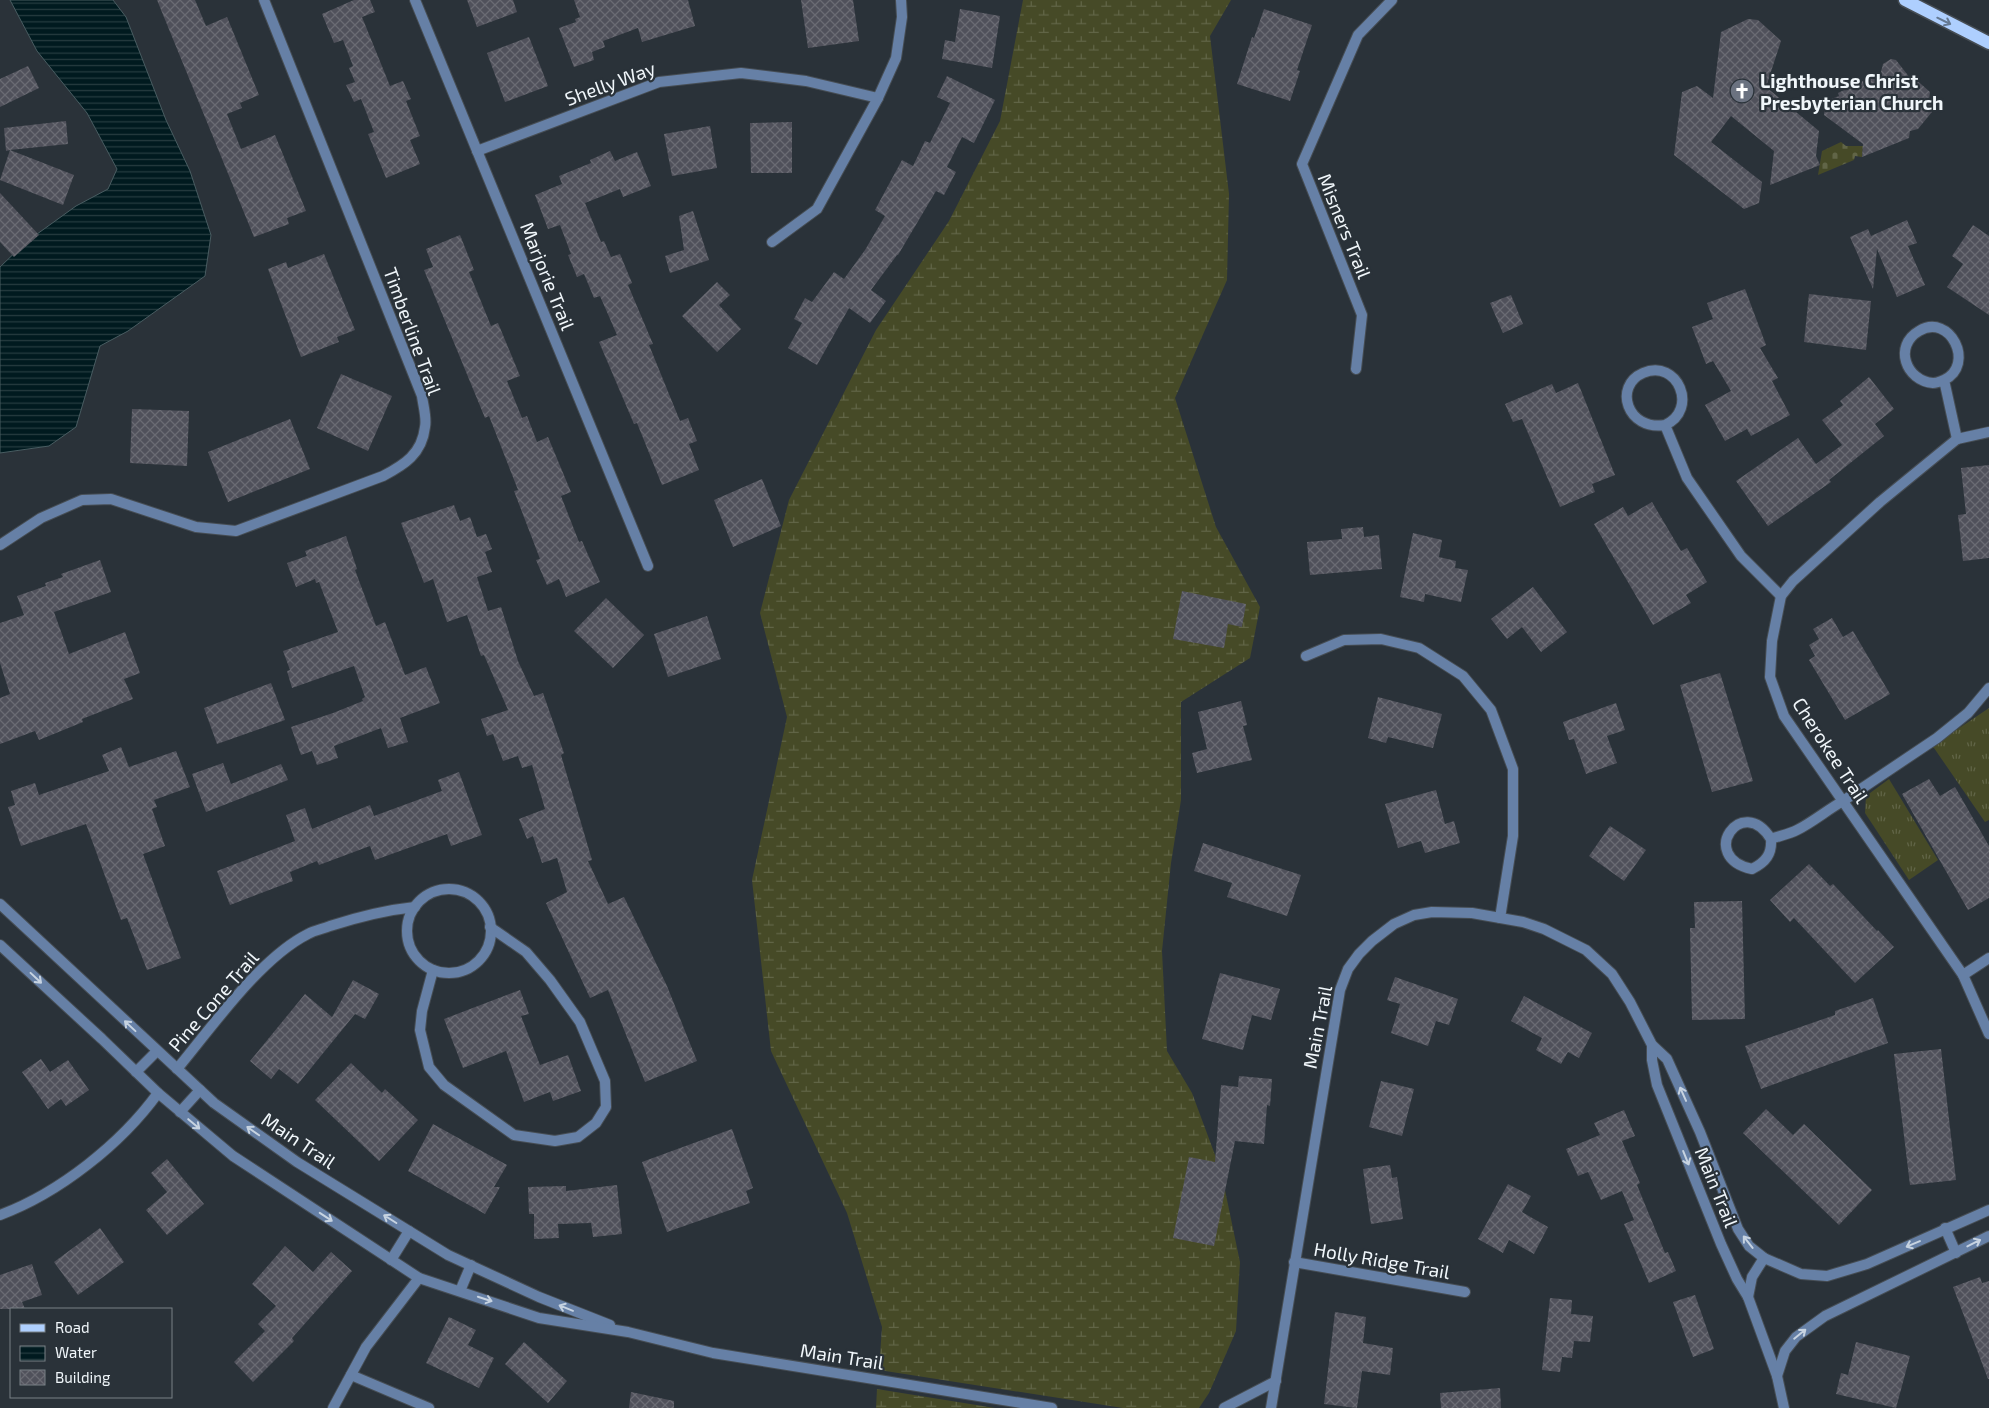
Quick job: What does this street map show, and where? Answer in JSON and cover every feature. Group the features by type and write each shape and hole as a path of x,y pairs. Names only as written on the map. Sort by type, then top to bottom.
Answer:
{"main road":[{"path":"1905,0 1987,41"}],"street":[{"name":"Timberline Trail","path":"0,544 41,518 82,500 111,499 196,527 236,532 383,476 405,465 418,448 426,427 422,396 264,0"},
{"name":"Marjorie Trail","path":"416,0 648,566"},
{"path":"772,242 817,209 878,98 896,58 902,17 901,0"},
{"name":"Misners Trail","path":"1356,369 1362,315 1302,164 1358,36 1392,0"},
{"name":"Shelly Way","path":"477,151 659,82 741,73 806,81 878,98"},
{"path":"1933,326 1946,331 1955,341 1959,361 1952,377 1944,380 1934,383 1923,380 1915,375 1905,361 1903,353 1906,344 1917,331 1933,326"},
{"path":"1654,370 1666,372 1674,378 1679,387 1682,397 1678,416 1665,425 1649,426 1636,419 1631,413 1628,406 1628,390 1642,373 1654,370"},
{"path":"1944,380 1957,440"},
{"path":"1665,425 1687,478 1741,556 1781,596 1794,581 1880,502 1957,440 1989,432"},
{"name":"Cherokee Trail","path":"1781,596 1772,641 1770,677 1784,716 1963,976 1989,1034"},
{"path":"1306,656 1344,640 1381,638 1420,648 1463,676 1491,710 1513,769 1513,836 1500,918"},
{"path":"1770,839 1796,831 1937,738 1968,713 1989,688"},
{"path":"1744,822 1754,823 1762,827 1770,839 1772,848 1768,856 1761,864 1752,869 1735,863 1729,855 1726,844 1728,834 1734,826 1744,822"},
{"path":"442,889 457,889 470,894 488,915 490,927 489,943 483,956 473,966 460,972 446,973 433,970 421,963 412,952 407,940 407,926 410,913 418,901 429,893 442,889"},
{"name":"Main Trail","path":"0,904 214,1103 297,1162 448,1255 539,1297 628,1332"},
{"name":"Pine Cone Trail","path":"177,1069 241,991 275,957 308,934 355,918 415,906"},
{"name":"Main Trail","path":"1271,1408 1340,990 1348,969 1359,954 1394,924 1414,915 1450,911 1523,922 1544,929 1586,950 1600,962 1612,974 1630,1002 1652,1045 1667,1059 1700,1132 1738,1229 1749,1246 1764,1258 1801,1274 1827,1276 1867,1264 1989,1210"},
{"path":"433,970 422,1011 420,1030 429,1067 444,1085 514,1135 555,1141 578,1137 596,1123 606,1107 605,1081 580,1022 550,980 526,952 490,927"},
{"name":"Main Trail","path":"0,945 158,1093 233,1156 419,1278 539,1318 628,1332 713,1353 1052,1408"},
{"path":"1963,976 1989,958"},
{"name":"Main Trail","path":"1652,1045 1652,1060 1658,1085 1721,1244 1737,1279 1748,1297 1777,1376 1784,1408"},
{"path":"136,1072 157,1051"},
{"path":"180,1112 200,1090"},
{"path":"0,1215 17,1209 55,1188 110,1146 141,1117 158,1093"},
{"path":"1945,1228 1956,1252"},
{"path":"391,1260 410,1231"},
{"path":"1777,1376 1785,1351 1796,1337 1825,1316 1989,1236"},
{"path":"1748,1297 1752,1277 1764,1258"},
{"name":"Holly Ridge Trail","path":"1294,1262 1465,1292"},
{"path":"460,1291 471,1265"},
{"path":"332,1408 366,1348 419,1278"},
{"path":"351,1375 429,1408"},
{"path":"1224,1408 1276,1381"}],"green space":[{"path":"1023,0 1231,0 1210,36 1229,194 1227,280 1175,398 1216,527 1260,607 1250,658 1181,702 1181,800 1171,863 1162,951 1167,1051 1192,1093 1221,1171 1240,1262 1236,1331 1209,1393 1199,1408 1123,1408 879,1370 882,1327 847,1213 771,1051 752,880 787,717 760,613 789,500 876,330 949,221 1000,121"},
{"path":"1841,142 1846,146 1863,146 1862,157 1855,156 1854,160 1818,175 1822,151"},
{"path":"1989,708 1989,820 1985,822 1934,748 1931,747"},
{"path":"1889,779 1938,860 1909,880 1865,813 1866,796"},
{"path":"877,1389 995,1408 876,1408"}],"water":[{"path":"10,0 113,0 126,17 166,120 190,171 211,235 205,276 128,331 100,346 76,427 49,446 0,453 0,267 26,242 76,206 108,189 117,169 87,113 37,51"}],"building":[{"path":"157,0 195,0 206,26 227,17 259,95 240,103 242,108 227,114 241,149 275,135 306,211 287,218 289,224 254,237"},
{"path":"354,0 370,0 375,12 362,17 390,86 403,81 411,99 406,101 420,136 410,140 420,164 386,178 368,134 374,132 361,99 354,102 346,85 355,82 349,68 353,66 343,40 334,43 322,14"},
{"path":"467,0 513,0 517,12 477,27"},
{"path":"574,0 688,0 695,26 642,42 638,28 603,41 605,47 592,52 594,60 574,67 559,28 576,22 575,19 580,17"},
{"path":"801,0 853,0 859,41 808,48"},
{"path":"960,9 1000,16 992,68 942,59 945,40 955,42"},
{"path":"1264,9 1312,25 1297,70 1300,71 1290,101 1237,84 1252,37 1254,38"},
{"path":"1748,19 1758,20 1781,41 1766,87 1819,131 1816,156 1820,165 1770,185 1774,151 1731,116 1711,142 1762,182 1759,203 1744,209 1674,155 1682,92 1697,86 1713,98 1721,32"},
{"path":"529,37 548,86 505,102 487,53"},
{"path":"1891,59 1896,60 1910,78 1913,77 1930,92 1929,100 1936,107 1918,129 1910,131 1909,138 1862,157 1863,144 1824,115 1826,101 1839,96 1838,93 1881,72 1883,64"},
{"path":"28,66 39,88 0,107 0,79"},
{"path":"947,76 995,100 974,143 962,137 947,167 956,172 944,195 936,191 898,255 871,290 886,301 870,323 849,308 817,365 788,348 802,323 794,319 805,298 812,302 834,272 844,279 865,250 885,216 875,210 902,160 913,166 925,141 930,143 950,103 937,97"},
{"path":"66,121 68,144 6,151 4,128"},
{"path":"792,122 792,173 751,173 750,123"},
{"path":"710,126 717,168 672,176 664,134"},
{"path":"10,150 74,175 63,205 0,180"},
{"path":"610,151 615,161 637,152 651,186 623,197 620,189 585,203 601,242 604,241 611,257 620,254 632,283 628,285 653,344 649,345 680,421 688,418 697,441 689,444 699,470 662,485 637,423 634,424 599,342 617,335 600,296 594,298 584,274 577,277 568,255 571,254 560,225 548,229 535,195 562,184 559,176 591,163 590,160"},
{"path":"0,193 39,235 14,257 0,242"},
{"path":"693,211 709,260 670,273 665,256 684,250 679,216"},
{"path":"1907,220 1917,243 1908,246 1925,285 1897,297 1877,249 1873,289 1850,237 1868,229 1871,236"},
{"path":"1973,225 1989,236 1989,315 1947,287 1963,264 1952,256"},
{"path":"460,235 474,270 469,272 491,326 498,323 520,376 507,381 522,418 527,416 537,442 548,437 571,492 561,496 579,542 582,541 600,582 566,597 559,579 547,585 536,560 540,559 514,491 518,490 489,416 485,418 424,270 433,267 426,249"},
{"path":"324,254 355,330 337,337 339,342 301,357 268,269 286,262 288,268"},
{"path":"717,282 730,295 719,305 741,329 717,352 682,316"},
{"path":"1745,289 1766,345 1760,348 1778,378 1772,381 1790,415 1751,436 1747,429 1725,441 1705,405 1731,391 1713,361 1706,364 1692,327 1713,319 1707,303"},
{"path":"1809,294 1871,301 1866,350 1804,342"},
{"path":"1511,295 1523,324 1503,333 1490,303"},
{"path":"341,374 392,396 368,451 317,428"},
{"path":"1869,377 1894,409 1875,424 1884,436 1829,480 1831,482 1768,526 1736,481 1798,438 1816,464 1842,445 1822,420 1843,405 1840,401"},
{"path":"1578,383 1615,475 1592,484 1595,492 1560,507 1522,419 1513,422 1505,404 1552,384 1556,393"},
{"path":"132,409 189,411 187,466 130,463"},
{"path":"290,419 310,469 228,502 208,452"},
{"path":"1989,465 1989,558 1963,561 1958,515 1966,514 1961,468"},
{"path":"762,479 781,526 733,547 714,500"},
{"path":"1652,502 1681,551 1687,548 1707,582 1686,595 1691,603 1653,625 1594,524 1623,507 1628,516"},
{"path":"454,505 460,521 470,517 477,537 486,534 492,549 485,552 492,572 477,577 488,611 501,607 518,661 534,696 543,693 564,753 561,755 592,860 588,861 608,904 624,897 667,986 697,1061 645,1082 608,990 590,998 546,903 567,892 557,858 542,863 533,836 527,839 519,819 545,809 532,765 522,768 518,756 503,761 493,734 487,736 481,719 508,710 484,655 481,656 467,615 447,622 433,579 424,583 401,523"},
{"path":"1363,527 1364,537 1379,535 1382,569 1310,575 1307,542 1342,539 1341,529"},
{"path":"1413,533 1442,540 1439,557 1456,561 1455,568 1468,570 1461,602 1425,594 1424,602 1400,597"},
{"path":"346,536 357,569 355,570 376,626 385,622 405,675 426,667 440,703 400,718 408,742 388,748 381,728 334,746 338,758 317,765 312,751 301,755 291,727 363,701 362,699 365,697 354,666 292,688 287,671 290,670 283,651 338,632 319,582 316,583 315,579 296,587 287,563 307,556 305,551"},
{"path":"100,560 111,592 54,612 69,654 125,632 140,673 124,679 133,699 82,719 83,722 39,740 35,731 0,744 0,698 10,694 0,663 0,623 24,615 17,596 46,586 45,583 63,577 61,574"},
{"path":"1533,587 1567,632 1541,652 1522,627 1507,639 1491,619"},
{"path":"1182,591 1246,604 1242,627 1228,624 1224,648 1173,639"},
{"path":"606,598 644,635 613,668 574,631"},
{"path":"707,616 721,659 668,677 654,634"},
{"path":"1832,618 1843,637 1853,631 1890,694 1845,720 1809,660 1815,656 1809,645 1819,639 1813,629"},
{"path":"1720,673 1753,781 1712,792 1680,685"},
{"path":"271,683 285,720 217,744 204,708"},
{"path":"1378,697 1442,714 1433,748 1388,737 1386,743 1368,738"},
{"path":"1241,701 1247,725 1243,726 1252,760 1197,773 1192,753 1207,749 1198,712"},
{"path":"1616,703 1625,730 1607,736 1617,763 1586,774 1574,739 1569,740 1563,722"},
{"path":"121,747 129,767 176,751 190,787 154,800 157,807 152,809 165,846 143,854 181,958 147,970 127,918 121,920 86,824 21,846 8,807 15,805 11,791 35,783 39,795 109,771 102,755"},
{"path":"223,763 231,784 281,764 288,780 206,812 192,774"},
{"path":"459,772 482,835 451,846 447,834 375,860 370,846 319,865 317,861 290,872 293,881 230,905 217,871 295,841 286,815 305,808 312,829 370,805 374,816 442,791 438,780"},
{"path":"1929,779 1940,796 1955,787 1989,846 1989,898 1968,910 1902,794"},
{"path":"1436,790 1445,824 1454,821 1460,843 1425,853 1421,841 1398,848 1385,804"},
{"path":"1610,826 1646,850 1624,881 1589,856"},
{"path":"1203,843 1301,875 1287,916 1227,897 1232,883 1194,871"},
{"path":"1809,864 1830,886 1833,884 1894,947 1855,983 1794,918 1790,922 1770,900"},
{"path":"1742,901 1745,1019 1692,1020 1690,928 1695,928 1694,902"},
{"path":"1220,973 1280,989 1271,1020 1252,1015 1243,1050 1202,1039"},
{"path":"1395,977 1458,999 1449,1025 1436,1021 1428,1046 1391,1033 1400,1004 1387,1000"},
{"path":"353,980 379,994 365,1019 355,1014 298,1084 279,1069 271,1079 250,1061 305,994 332,1017"},
{"path":"520,990 529,1014 521,1016 540,1065 568,1055 581,1091 553,1101 550,1092 524,1102 506,1051 463,1068 444,1019"},
{"path":"1524,996 1592,1033 1579,1058 1568,1052 1561,1064 1536,1050 1542,1038 1511,1021"},
{"path":"1873,998 1888,1043 1761,1089 1745,1046 1835,1015 1835,1011"},
{"path":"1941,1049 1956,1180 1910,1185 1894,1054"},
{"path":"41,1059 50,1072 68,1060 89,1090 66,1106 61,1099 48,1109 22,1072"},
{"path":"351,1063 382,1093 385,1089 418,1120 379,1161 315,1100"},
{"path":"1239,1076 1272,1079 1270,1106 1267,1105 1264,1144 1235,1141 1214,1246 1173,1238 1189,1157 1215,1162 1221,1085 1238,1087"},
{"path":"1381,1081 1414,1089 1402,1136 1369,1127"},
{"path":"1766,1109 1793,1135 1804,1124 1872,1190 1839,1225 1743,1133"},
{"path":"1624,1110 1635,1136 1622,1141 1640,1183 1637,1185 1665,1253 1668,1252 1676,1271 1649,1283 1624,1224 1634,1220 1622,1191 1601,1200 1588,1172 1578,1176 1566,1149 1600,1135 1594,1123"},
{"path":"433,1124 507,1165 494,1187 500,1187 485,1214 408,1171"},
{"path":"732,1129 753,1188 746,1191 750,1203 667,1232 642,1162"},
{"path":"167,1159 204,1204 167,1235 146,1210 167,1192 151,1173"},
{"path":"1390,1165 1392,1178 1397,1177 1403,1219 1371,1224 1363,1169"},
{"path":"1508,1184 1531,1196 1522,1212 1548,1227 1534,1254 1509,1240 1503,1253 1478,1239"},
{"path":"617,1185 622,1234 593,1237 591,1223 558,1224 559,1238 534,1239 534,1214 529,1214 528,1187 566,1186 566,1191"},
{"path":"100,1228 124,1262 78,1295 54,1262"},
{"path":"285,1246 313,1272 331,1252 352,1271 292,1338 294,1341 253,1382 234,1362 265,1331 258,1324 276,1306 252,1284"},
{"path":"32,1264 42,1295 22,1302 25,1308 0,1309 0,1275"},
{"path":"1980,1277 1982,1283 1989,1281 1989,1379 1953,1287"},
{"path":"1695,1295 1714,1349 1693,1357 1673,1302"},
{"path":"1550,1298 1572,1300 1571,1314 1593,1316 1590,1342 1574,1341 1572,1358 1562,1357 1560,1372 1542,1370"},
{"path":"1335,1312 1366,1317 1363,1343 1393,1348 1390,1375 1362,1371 1357,1408 1324,1404"},
{"path":"449,1317 476,1330 468,1345 494,1358 479,1388 426,1363"},
{"path":"524,1342 567,1381 548,1403 505,1364"},
{"path":"1856,1342 1910,1356 1896,1408 1836,1394 1841,1373 1848,1375"},
{"path":"1500,1388 1501,1408 1441,1408 1440,1393"},
{"path":"631,1392 674,1401 674,1408 629,1408"}],"place":[{"name":"Lighthouse Christ Presbyterian Church","path":"1742,91"}]}
